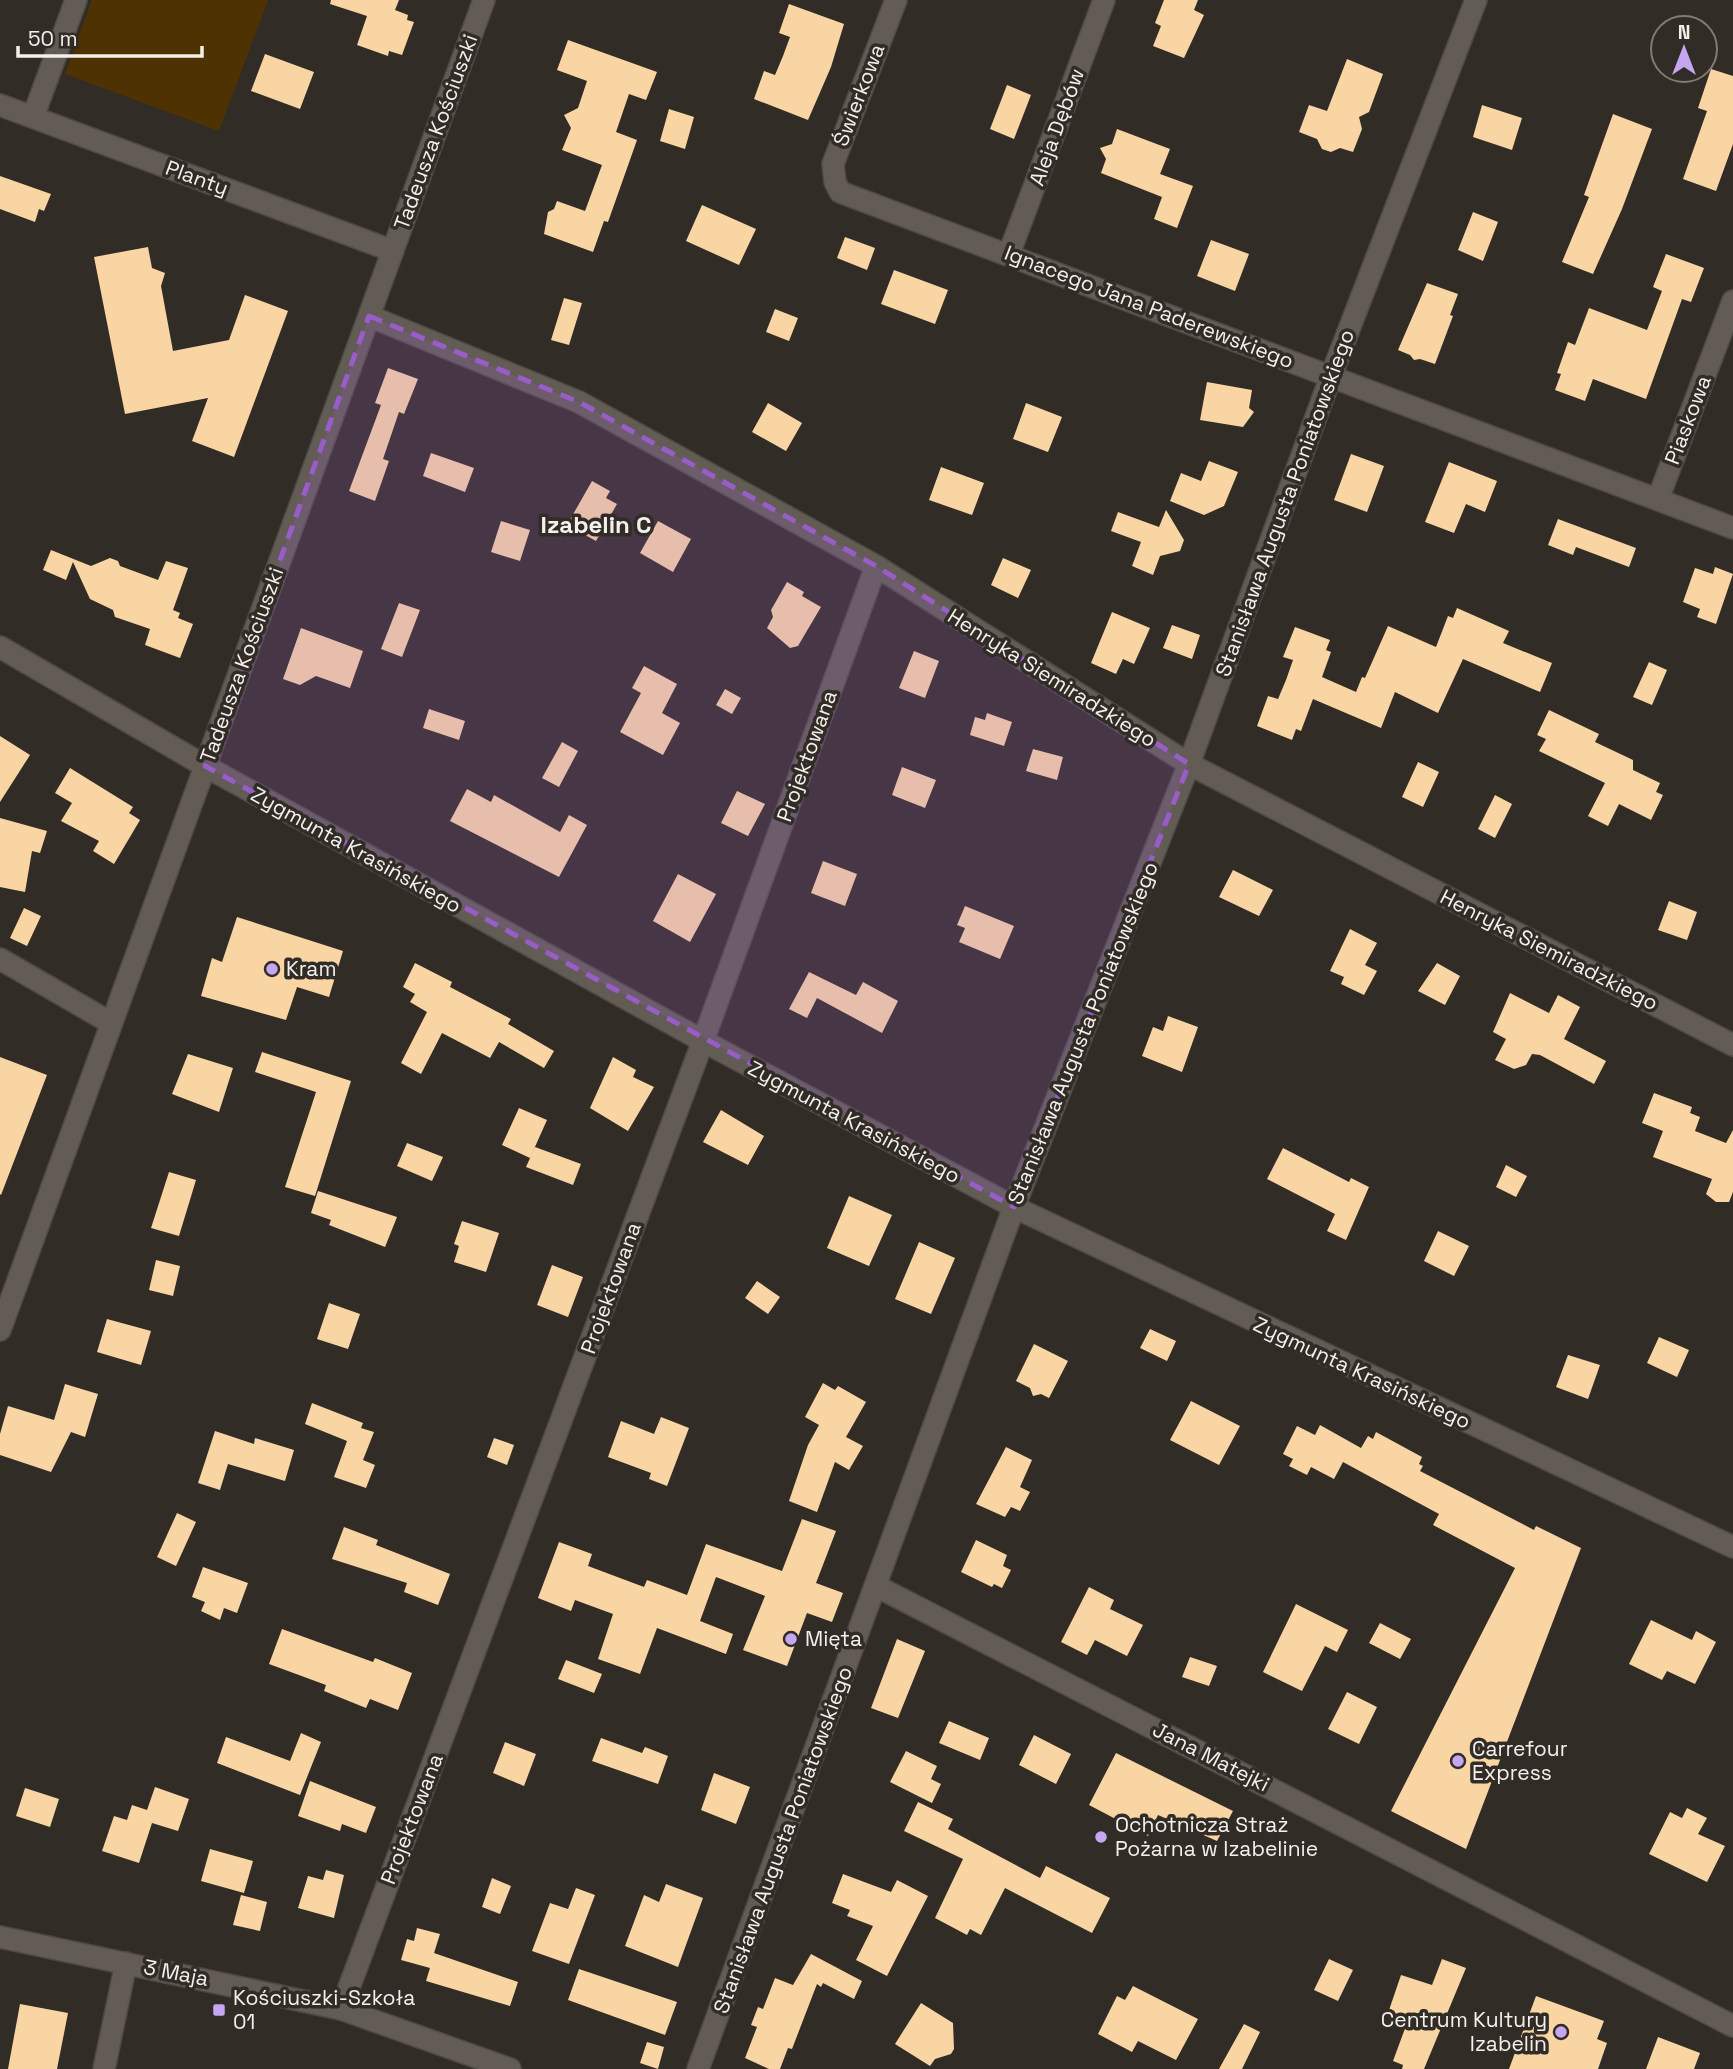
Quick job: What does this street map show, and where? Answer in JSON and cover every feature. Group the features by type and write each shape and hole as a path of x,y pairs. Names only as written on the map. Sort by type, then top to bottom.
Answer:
{"street":[{"path":"33,117 76,0"},
{"name":"Tadeusza Kościuszki","path":"0,1330 484,0"},
{"name":"Świerkowa","path":"840,191 835,182 833,164 895,0"},
{"name":"Aleja Dębów","path":"1009,254 1104,0"},
{"name":"Stanisława Augusta Poniatowskiego","path":"698,2069 1014,1208 1189,764 1331,376 1476,0"},
{"name":"Planty","path":"0,105 393,251"},
{"name":"Ignacego Jana Paderewskiego","path":"840,191 1733,528"},
{"name":"Piaskowa","path":"1658,499 1733,301"},
{"name":"Henryka Siemiradzkiego","path":"369,316 579,402 876,566 1189,764 1733,1045"},
{"name":"Projektowana","path":"341,2009 703,1041 876,566"},
{"name":"Zygmunta Krasińskiego","path":"0,647 205,766 703,1041 1014,1208 1733,1547"},
{"path":"0,959 111,1023"},
{"name":"Jana Matejki","path":"876,1586 1733,2025"},
{"name":"3 Maja","path":"0,1937 341,2009 470,2062 510,2069"},
{"path":"104,2069 126,1963"}],"highlighted area":[{"path":"369,316 579,402 876,566 1189,764 1014,1207 205,766"}],"shaded area":[{"path":"92,0 268,0 219,131 65,74"}],"building":[{"path":"331,0 399,0 395,10 408,15 407,20 414,22 402,55 389,51 388,56 357,45 367,16 330,4"},
{"path":"1164,0 1198,0 1194,10 1204,15 1184,58 1153,46 1161,26 1155,23"},
{"path":"789,4 844,24 831,67 808,120 754,99 764,71 775,75 790,37 779,33"},
{"path":"568,40 657,72 646,100 629,94 616,132 637,140 608,222 604,221 593,252 544,234 548,212 554,209 557,201 585,211 602,165 562,150 571,128 564,115 578,108 587,81 557,70"},
{"path":"265,54 314,72 300,109 251,91"},
{"path":"1347,59 1383,74 1369,112 1359,117 1362,129 1353,152 1340,148 1331,152 1322,149 1317,139 1299,132 1309,105 1327,111"},
{"path":"1719,72 1733,76 1733,144 1716,191 1683,179 1707,111 1698,108 1706,84 1719,84"},
{"path":"1007,85 1031,95 1014,139 990,129"},
{"path":"1482,105 1522,118 1512,150 1473,137"},
{"path":"669,109 694,117 685,149 660,141"},
{"path":"1613,114 1652,129 1622,209 1593,274 1562,262 1589,197 1584,195"},
{"path":"1117,129 1170,149 1160,174 1193,186 1177,228 1154,219 1162,197 1101,173 1106,159 1100,148 1112,144"},
{"path":"0,176 51,194 44,211 39,209 35,222 0,209"},
{"path":"702,205 756,229 739,265 686,241"},
{"path":"1473,212 1498,222 1483,261 1458,250"},
{"path":"845,237 875,248 867,270 837,258"},
{"path":"1211,240 1249,254 1235,291 1197,276"},
{"path":"148,247 152,268 165,273 161,286 173,351 229,340 245,295 288,311 234,457 192,441 208,398 125,414 94,257"},
{"path":"1666,254 1704,268 1691,302 1682,299 1646,399 1593,379 1585,401 1555,390 1561,374 1557,373 1568,342 1575,345 1589,308 1647,330 1662,291 1653,287"},
{"path":"894,270 948,290 935,324 881,304"},
{"path":"1427,283 1458,294 1450,315 1453,316 1435,364 1420,359 1414,360 1410,355 1398,350"},
{"path":"564,298 582,303 569,345 551,340"},
{"path":"775,309 798,318 789,341 766,332"},
{"path":"388,368 418,379 404,414 399,412 383,459 389,461 375,501 349,491 381,405 375,403"},
{"path":"1207,382 1252,390 1249,408 1254,412 1243,427 1200,420"},
{"path":"768,403 802,423 786,451 752,432"},
{"path":"1026,403 1062,417 1048,452 1013,439"},
{"path":"431,453 474,468 465,492 423,476"},
{"path":"1351,454 1384,466 1367,512 1334,500"},
{"path":"1209,461 1238,472 1224,506 1204,515 1170,501 1181,473 1201,481"},
{"path":"1449,462 1497,481 1485,512 1466,504 1454,533 1425,522"},
{"path":"941,467 984,483 972,515 929,500"},
{"path":"592,481 610,491 606,498 617,504 596,541 567,525"},
{"path":"1166,510 1184,540 1180,551 1160,556 1153,575 1132,566 1141,542 1111,531 1118,512 1159,527"},
{"path":"1558,519 1636,548 1629,567 1576,547 1573,555 1548,545"},
{"path":"501,521 530,530 520,561 491,552"},
{"path":"658,521 691,539 673,572 640,553"},
{"path":"51,550 91,566 110,558 118,561 120,566 158,580 166,561 188,568 173,610 180,613 178,618 193,624 180,658 145,645 150,629 115,617 113,610 90,599 73,562 66,580 43,570"},
{"path":"1003,558 1031,570 1018,598 991,585"},
{"path":"1715,567 1733,574 1716,624 1697,617 1700,609 1683,602 1695,568 1713,574"},
{"path":"787,582 804,592 802,596 821,607 798,646 790,648 767,628 773,617 771,610"},
{"path":"399,603 420,610 402,657 381,649"},
{"path":"1457,608 1509,631 1503,643 1552,663 1540,692 1463,659 1438,713 1395,692 1381,728 1313,699 1301,731 1296,729 1292,740 1257,726 1268,696 1278,699 1286,680 1293,660 1283,657 1295,627 1330,640 1326,650 1331,652 1322,677 1356,692 1388,626 1436,647 1448,616 1453,618"},
{"path":"1112,612 1150,628 1134,664 1123,659 1116,674 1091,663"},
{"path":"1172,625 1200,635 1192,659 1163,648"},
{"path":"301,628 363,651 350,688 316,676 300,685 283,679"},
{"path":"914,651 939,661 925,698 899,688"},
{"path":"1649,662 1667,670 1652,705 1633,697"},
{"path":"644,666 677,684 662,713 680,723 663,755 620,732 641,693 632,688"},
{"path":"725,689 741,698 732,714 716,705"},
{"path":"429,709 465,721 459,740 423,728"},
{"path":"1549,710 1599,734 1595,742 1633,760 1633,770 1660,783 1656,792 1663,795 1651,820 1619,804 1608,826 1588,816 1605,783 1539,751 1546,739 1537,735"},
{"path":"987,713 1012,722 1004,746 970,735 975,717 985,720"},
{"path":"0,736 30,755 0,802"},
{"path":"562,742 578,751 559,787 542,778"},
{"path":"1033,749 1063,757 1057,780 1026,771"},
{"path":"1418,762 1439,772 1423,807 1402,797"},
{"path":"902,767 936,780 925,808 892,795"},
{"path":"70,768 133,807 129,813 140,820 114,864 93,851 99,841 61,821 72,803 55,793"},
{"path":"467,789 491,802 494,795 560,832 569,815 587,825 559,877 450,821"},
{"path":"737,791 765,804 748,836 721,823"},
{"path":"1495,795 1512,804 1495,838 1478,829"},
{"path":"0,818 47,831 40,853 32,851 25,892 0,887"},
{"path":"823,861 857,874 845,906 811,893"},
{"path":"1233,870 1273,890 1259,916 1219,897"},
{"path":"678,874 716,894 690,942 653,921"},
{"path":"1669,901 1697,912 1687,940 1658,930"},
{"path":"965,906 1014,926 1000,959 959,942 965,928 957,925"},
{"path":"24,908 41,916 27,946 10,938"},
{"path":"237,917 343,951 329,997 297,987 286,1020 201,996 212,958 222,962"},
{"path":"1350,929 1377,943 1365,965 1377,971 1364,995 1341,984 1344,977 1330,971"},
{"path":"415,963 452,982 450,987 511,1019 508,1024 554,1051 544,1068 499,1042 490,1058 442,1033 421,1074 401,1063 427,1012 410,1002 415,994 403,987"},
{"path":"1437,963 1460,976 1445,1005 1418,991"},
{"path":"809,972 856,995 863,982 898,1001 882,1033 817,998 807,1018 789,1009"},
{"path":"1510,993 1549,1013 1558,995 1580,1007 1564,1039 1606,1061 1594,1084 1540,1055 1532,1054 1526,1065 1514,1069 1495,1060 1506,1039 1493,1032"},
{"path":"1168,1016 1198,1027 1182,1072 1142,1056 1153,1027 1163,1031"},
{"path":"262,1052 351,1081 315,1196 285,1187 316,1092 255,1072"},
{"path":"188,1054 233,1068 219,1112 172,1094"},
{"path":"0,1057 47,1075 1,1195 0,1194"},
{"path":"613,1057 636,1070 633,1077 654,1087 628,1131 590,1108"},
{"path":"1654,1093 1692,1107 1690,1113 1700,1117 1695,1131 1726,1143 1733,1130 1733,1192 1729,1202 1716,1202 1706,1194 1712,1179 1653,1157 1663,1131 1642,1123"},
{"path":"519,1108 547,1120 530,1158 502,1145"},
{"path":"721,1110 764,1136 748,1165 703,1142"},
{"path":"407,1143 443,1157 432,1181 397,1166"},
{"path":"535,1147 581,1164 573,1185 526,1167"},
{"path":"1283,1148 1349,1182 1351,1178 1369,1187 1346,1240 1327,1231 1335,1214 1267,1179"},
{"path":"1506,1165 1527,1176 1516,1197 1496,1187"},
{"path":"169,1172 196,1180 179,1236 151,1228"},
{"path":"318,1191 397,1217 385,1247 329,1225 331,1220 311,1213"},
{"path":"849,1196 892,1215 869,1266 827,1248"},
{"path":"462,1221 499,1233 486,1272 454,1262 459,1246 454,1244"},
{"path":"1438,1231 1469,1246 1454,1276 1424,1261"},
{"path":"919,1242 955,1258 931,1314 895,1299"},
{"path":"156,1260 180,1266 173,1296 149,1290"},
{"path":"552,1265 583,1277 568,1317 537,1305"},
{"path":"757,1281 780,1297 768,1314 745,1298"},
{"path":"329,1303 360,1314 348,1349 317,1339"},
{"path":"107,1319 151,1331 141,1365 97,1352"},
{"path":"1150,1329 1176,1341 1167,1361 1140,1348"},
{"path":"1659,1337 1689,1350 1677,1377 1647,1363"},
{"path":"1034,1344 1068,1361 1049,1398 1041,1394 1033,1396 1030,1388 1016,1381"},
{"path":"1568,1355 1600,1365 1588,1399 1556,1387"},
{"path":"823,1383 835,1390 838,1386 866,1402 846,1437 863,1446 849,1470 835,1462 817,1512 789,1501 808,1445 819,1425 805,1417"},
{"path":"65,1384 98,1394 85,1437 71,1432 51,1472 0,1455 0,1434 8,1406 54,1420"},
{"path":"1191,1401 1240,1426 1219,1465 1170,1440"},
{"path":"312,1403 363,1423 361,1428 374,1432 363,1460 375,1465 366,1488 334,1477 347,1441 305,1424"},
{"path":"661,1417 689,1428 667,1486 649,1479 651,1473 608,1457 621,1421 654,1434"},
{"path":"1320,1425 1361,1448 1368,1436 1373,1439 1376,1432 1422,1457 1419,1464 1423,1466 1420,1471 1534,1530 1536,1526 1581,1548 1466,1849 1391,1811 1515,1568 1433,1525 1439,1514 1343,1462 1334,1479 1311,1467 1307,1475 1289,1466 1293,1459 1283,1454 1297,1426 1315,1435"},
{"path":"215,1431 254,1444 255,1438 294,1450 285,1481 228,1464 220,1490 198,1483"},
{"path":"494,1438 514,1445 507,1465 487,1457"},
{"path":"1006,1447 1032,1460 1020,1487 1030,1492 1020,1511 1011,1507 1005,1517 976,1504"},
{"path":"177,1513 196,1522 176,1566 157,1557"},
{"path":"802,1519 836,1531 816,1583 843,1593 832,1622 807,1613 787,1666 743,1650 765,1596 716,1577 700,1621 733,1634 726,1654 657,1628 640,1674 598,1659 613,1614 575,1600 571,1611 538,1598 559,1542 592,1554 588,1566 644,1587 647,1580 687,1595 706,1544 782,1571"},
{"path":"344,1527 378,1540 376,1545 450,1574 438,1605 404,1592 407,1583 332,1559"},
{"path":"976,1540 1007,1555 1003,1566 1011,1570 1002,1588 994,1584 992,1587 961,1572"},
{"path":"203,1567 248,1583 237,1613 224,1608 220,1620 201,1611 205,1602 192,1597"},
{"path":"1089,1587 1114,1600 1110,1609 1143,1625 1127,1656 1095,1640 1087,1655 1061,1642"},
{"path":"1296,1604 1348,1630 1337,1652 1325,1646 1302,1691 1263,1672"},
{"path":"1651,1620 1692,1640 1696,1631 1716,1642 1695,1684 1667,1671 1662,1680 1629,1664"},
{"path":"1380,1623 1411,1639 1400,1659 1369,1643"},
{"path":"282,1629 373,1662 375,1658 412,1673 398,1710 370,1699 366,1708 324,1691 326,1685 269,1664"},
{"path":"897,1639 925,1651 898,1718 871,1708"},
{"path":"1190,1657 1217,1666 1209,1686 1182,1677"},
{"path":"566,1660 602,1674 594,1693 558,1679"},
{"path":"1347,1692 1377,1707 1359,1744 1328,1729"},
{"path":"949,1721 989,1738 980,1760 939,1743"},
{"path":"301,1733 321,1742 300,1795 217,1763 226,1737 290,1761"},
{"path":"1034,1735 1071,1754 1056,1784 1019,1765"},
{"path":"601,1738 642,1753 645,1747 668,1756 658,1784 592,1761"},
{"path":"505,1742 536,1754 524,1786 493,1773"},
{"path":"906,1751 937,1766 931,1779 941,1784 932,1803 890,1782"},
{"path":"1116,1753 1233,1811 1217,1841 1158,1815 1148,1836 1089,1805"},
{"path":"714,1773 750,1787 736,1824 701,1810"},
{"path":"310,1781 376,1807 366,1833 342,1824 340,1831 298,1816"},
{"path":"155,1787 189,1799 178,1831 152,1823 139,1863 102,1851 114,1816 127,1820 132,1805 147,1810"},
{"path":"25,1788 59,1799 50,1827 16,1816"},
{"path":"918,1802 953,1819 948,1829 1040,1878 1046,1866 1110,1898 1092,1933 1005,1888 981,1935 970,1929 967,1935 935,1918 963,1859 904,1831"},
{"path":"1687,1808 1707,1818 1698,1834 1725,1846 1707,1882 1649,1854 1670,1812 1682,1818"},
{"path":"210,1849 253,1861 244,1893 201,1881"},
{"path":"326,1870 344,1875 334,1918 298,1908 308,1876 323,1880"},
{"path":"843,1874 891,1892 897,1880 928,1896 887,1976 856,1960 873,1926 847,1916 850,1910 832,1903"},
{"path":"492,1878 511,1886 500,1914 482,1907"},
{"path":"666,1884 703,1898 678,1967 625,1946 644,1895 659,1902"},
{"path":"576,1888 595,1895 569,1964 532,1951 550,1903 568,1909"},
{"path":"241,1895 267,1902 260,1931 233,1925"},
{"path":"417,1928 440,1934 434,1953 518,1982 510,2006 426,1981 430,1968 401,1960 407,1939 414,1941"},
{"path":"811,1954 862,1981 854,1999 823,1983 821,1987 817,1984 792,2049 788,2048 780,2069 769,2069 745,2058 757,2027 751,2025 758,2007 763,2009 775,1978 793,1985"},
{"path":"1329,1959 1353,1970 1338,2001 1314,1990"},
{"path":"1442,1959 1466,1968 1424,2069 1402,2069 1403,2065 1393,2061 1407,2023 1387,2016 1401,1975 1432,1985"},
{"path":"579,1969 677,2002 665,2035 568,2000"},
{"path":"1133,1986 1198,2019 1176,2060 1138,2041 1132,2052 1098,2034 1117,1996 1125,2000"},
{"name":"Centrum Kultury Izabelin","path":"1536,1996 1604,2021 1597,2039 1607,2043 1598,2069 1509,2069"},
{"path":"921,2003 953,2023 954,2049 951,2054 935,2059 930,2066 895,2044"},
{"path":"20,2004 68,2013 57,2069 8,2069"},
{"path":"1244,2024 1260,2032 1242,2069 1219,2069"},
{"path":"1658,2037 1700,2053 1694,2069 1646,2069"},
{"path":"647,2042 664,2047 658,2069 640,2063"}],"place":[{"name":"Kram","path":"272,969"},
{"name":"Mięta","path":"791,1639"},
{"name":"Carrefour Express","path":"1458,1761"},
{"name":"Ochotnicza Straż Pożarna w Izabelinie","path":"1101,1837"},
{"name":"Kościuszki-Szkoła 01","path":"219,2010"},
{"name":"Centrum Kultury Izabelin","path":"1561,2032"}],"district":[{"name":"Izabelin C","path":"596,525"}]}
